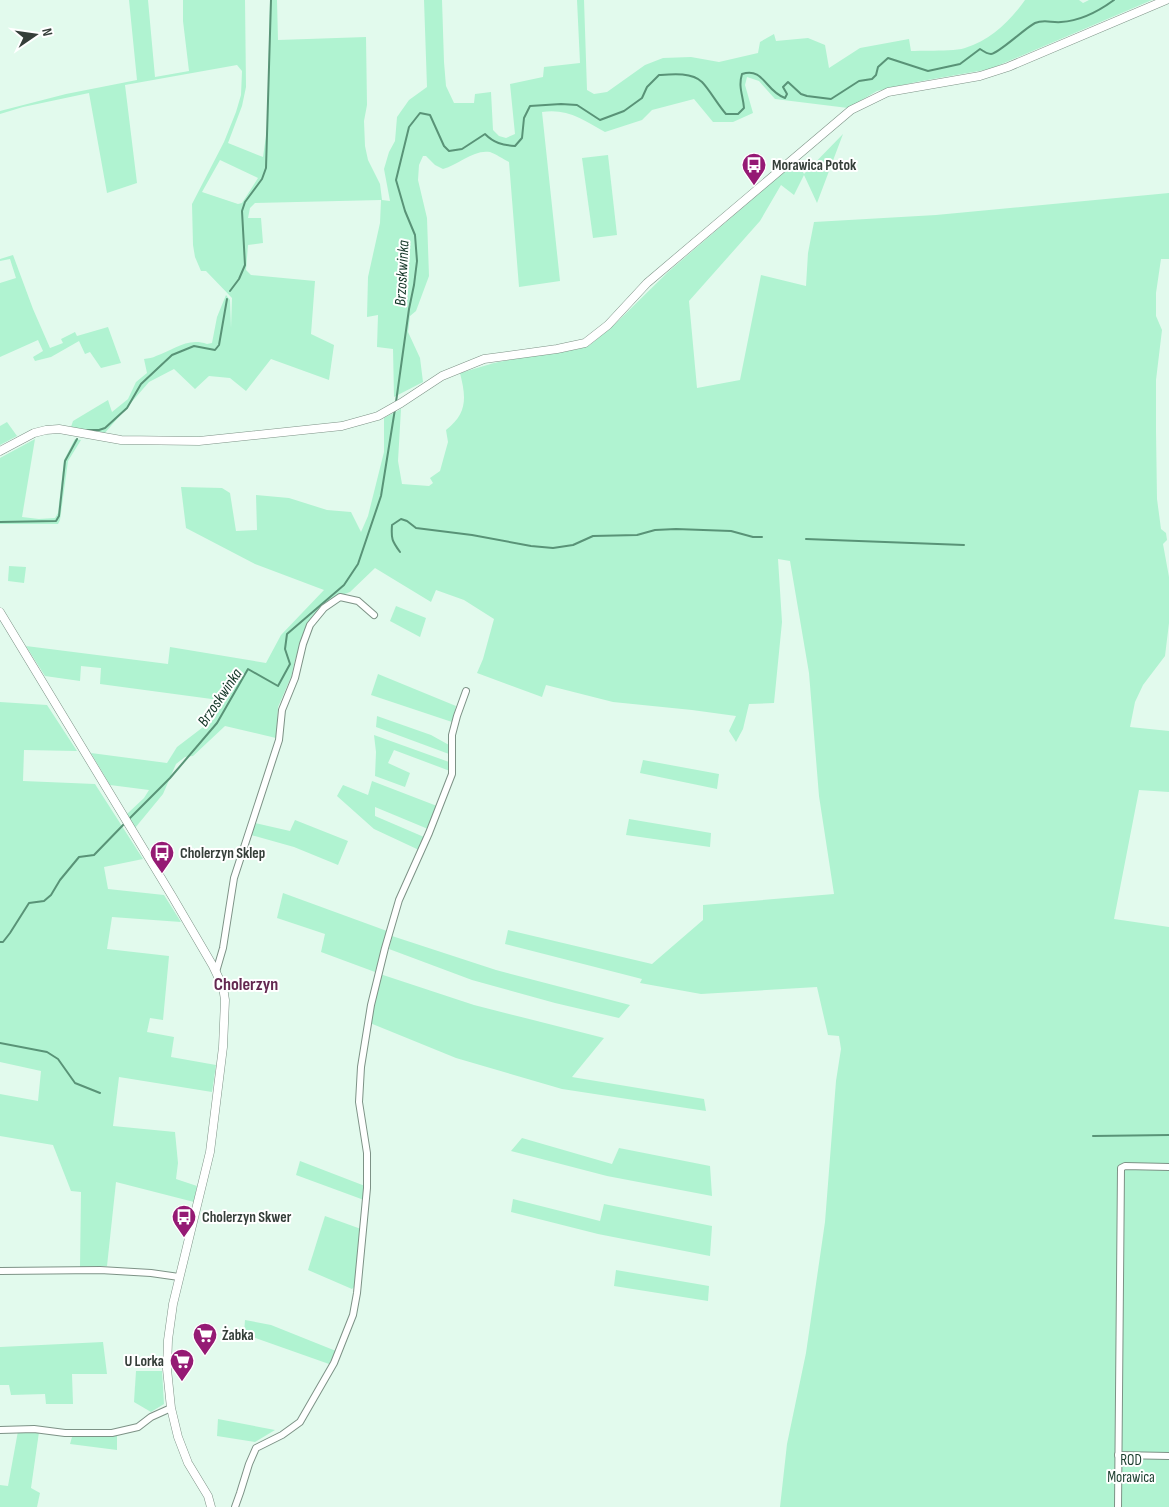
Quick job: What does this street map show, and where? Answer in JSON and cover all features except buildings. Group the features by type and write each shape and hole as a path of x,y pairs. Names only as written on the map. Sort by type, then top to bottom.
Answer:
{"street":[{"path":"0,451 34,433 59,429 121,440 208,441 342,426 364,421 388,411 442,376 484,359 557,350 585,343 608,325 647,283 851,110 888,92 980,76 1008,67 1166,0"},
{"path":"216,972 223,948 234,878 280,740 282,710 295,678 298,660 310,625 324,608 340,597 358,601 374,615"},
{"path":"0,612 130,827 223,987 225,1000 221,1062 210,1152 173,1306 168,1344 167,1380 171,1408 184,1453 192,1471 208,1496 211,1507"},
{"path":"235,1507 256,1448 300,1422 334,1363 353,1315 357,1293 367,1188 367,1152 359,1102 361,1067 371,1005 399,900 452,774 452,735 456,716 466,691"},
{"path":"1118,1507 1121,1168 1125,1166 1169,1166"},
{"path":"0,1271 100,1270 179,1276"},
{"path":"0,1430 34,1429 65,1433 112,1433 138,1427 151,1417 171,1408"},
{"path":"1118,1455 1169,1456"}],"green space":[{"path":"129,0 148,0 155,77 189,71 183,21 183,0 245,0 246,87 242,106 228,143 263,157 267,129 270,0 277,0 278,40 366,37 367,105 364,121 365,146 368,160 380,184 382,200 390,201 384,169 389,152 395,141 397,117 409,100 427,87 424,0 442,0 446,86 454,103 474,103 475,94 491,92 493,130 499,136 506,138 515,134 510,84 543,77 544,67 580,63 577,0 584,0 587,90 594,94 607,92 645,65 663,58 691,57 719,62 758,53 760,42 774,34 776,41 808,38 825,45 829,68 860,48 909,39 911,51 960,49 974,45 999,29 1025,0 1079,0 1083,3 1089,0 1152,0 990,69 877,91 848,108 775,99 759,81 747,77 745,85 753,113 733,122 713,122 694,99 652,110 642,120 605,132 567,113 542,112 560,281 519,287 509,162 490,152 484,152 472,155 443,169 435,165 426,156 423,156 419,165 418,180 427,218 429,276 416,311 410,316 408,332 420,358 423,382 394,397 393,349 377,347 378,315 367,317 368,277 380,223 381,200 255,203 250,208 248,218 261,218 263,243 248,245 246,270 251,275 315,281 311,334 334,345 329,380 271,359 246,391 230,378 209,376 195,389 174,369 149,382 104,434 71,427 73,421 108,400 112,412 128,399 136,382 147,373 144,359 187,343 212,343 217,317 226,295 230,300 231,328 232,298 206,271 201,271 195,257 192,204 224,142 236,112 241,95 242,71 237,65 125,85 137,183 107,193 89,93 23,107 0,114 0,111 66,94 137,80","holes":["220,160 258,178 242,203 238,204 202,192"]},
{"name":"ROD Morawica","path":"843,134 817,203 804,175 794,195 781,185 760,221 689,301 697,388 740,380 761,275 806,286 808,253 814,222 936,215 1169,193 1169,259 1161,259 1156,293 1156,316 1162,330 1156,380 1156,431 1157,499 1161,529 1166,533 1167,540 1163,544 1169,577 1169,623 1165,656 1143,685 1135,702 1130,727 1169,731 1169,792 1139,790 1114,919 1169,927 1169,1507 780,1507 787,1444 806,1353 825,1222 836,1081 841,1049 839,1036 828,1035 817,987 701,994 640,983 642,979 505,944 508,930 652,964 703,920 703,905 834,894 819,796 809,673 790,561 778,559 782,622 774,703 749,704 743,729 736,742 729,731 736,716 613,702 546,685 542,697 477,673 483,659 494,619 464,600 436,590 431,602 375,568 350,592 329,600 321,607 308,625 291,677 278,707 276,738 225,726 193,756 185,757 176,764 163,794 135,828 127,814 144,798 149,790 110,785 91,753 167,763 177,747 215,718 219,700 100,684 101,668 81,666 80,681 45,676 26,646 168,664 170,647 266,663 281,635 324,590 255,564 186,528 181,487 222,488 230,493 236,531 257,530 256,495 289,498 327,510 351,512 361,532 368,516 384,452 384,418 401,409 398,461 402,484 429,486 433,483 430,478 440,471 448,442 446,430 462,411 464,397 460,373 494,363 533,355 579,349 590,345 614,325 668,272 797,161 804,174"},
{"path":"608,155 617,235 593,238 582,158"},
{"path":"13,255 50,348 63,343 61,339 75,332 77,336 108,327 121,363 101,368 90,352 85,354 79,341 51,357 35,361 33,357 43,351 38,340 0,357 0,283 16,278 10,259 0,261 0,259"},
{"path":"7,422 17,436 0,445 0,426"},
{"path":"35,439 22,517 39,519 55,518 58,513 64,460 75,439 81,440 68,461 60,520 58,524 0,524 0,458"},
{"path":"9,566 26,567 24,583 8,581"},
{"path":"396,606 426,618 420,637 390,621"},
{"path":"378,674 456,706 452,722 371,695"},
{"path":"0,702 47,705 77,751 24,750 23,781 95,784 143,859 104,867 108,889 164,895 181,922 112,917 107,949 169,956 163,1020 150,1018 147,1032 174,1037 171,1057 216,1065 212,1092 119,1077 113,1126 175,1132 178,1163 176,1179 197,1186 194,1202 116,1182 107,1266 80,1267 81,1192 71,1191 53,1145 0,1136 0,1094 38,1101 41,1071 0,1062"},
{"path":"377,716 431,735 449,745 449,754 376,727"},
{"path":"374,735 449,762 450,771 394,750 388,763 410,773 405,787 375,776 376,752"},
{"path":"643,760 719,774 717,789 640,773"},
{"path":"372,781 437,806 428,829 375,807 375,816 424,837 419,850 374,829 337,796 343,785 368,795"},
{"path":"629,819 711,833 710,847 626,835"},
{"path":"295,820 348,841 338,865 294,847 251,835 255,823 290,831"},
{"path":"283,893 387,931 375,972 321,952 325,934 277,918"},
{"path":"392,936 496,970 630,1005 619,1018 472,980 389,949"},
{"path":"380,974 474,1005 604,1038 572,1077 704,1099 706,1111 562,1089 456,1058 370,1023"},
{"path":"522,1138 612,1164 619,1148 710,1166 712,1196 607,1176 511,1151"},
{"path":"300,1161 365,1186 364,1200 296,1175"},
{"path":"513,1199 600,1221 604,1204 712,1226 710,1256 598,1234 511,1212"},
{"path":"325,1216 361,1229 355,1286 352,1289 308,1270"},
{"path":"616,1270 709,1286 708,1301 614,1286"},
{"path":"245,1320 271,1325 336,1351 329,1364 244,1334"},
{"path":"103,1342 107,1374 72,1374 73,1404 46,1404 45,1394 11,1395 9,1385 0,1385 0,1347"},
{"path":"136,1371 162,1371 164,1404 151,1412 134,1402"},
{"path":"218,1419 275,1430 255,1442 217,1436"},
{"path":"18,1431 39,1432 31,1488 40,1493 37,1507 0,1507 0,1485 8,1486"},
{"path":"117,1435 117,1450 70,1444 72,1437"}],"waterway":[{"path":"230,291 239,279 245,265 242,211 245,202 262,179 266,168 271,0"},
{"name":"Brzoskwinka","path":"396,402 417,261 415,235 405,211 396,180 409,127 420,113 430,115 444,146 449,151 462,149 485,134 498,143 515,146 522,138 524,118 530,106 577,105 600,120 624,111 642,98 647,87 659,75 682,74 698,79 705,85 726,114 738,114 744,108 741,87 742,74 755,74 778,95 785,98 787,94 783,87 788,82 801,94 831,99 859,81 872,79 876,75 878,67 888,58 928,71 960,64 980,49 990,54 994,53 1035,23 1042,21 1068,21 1082,18 1096,12 1114,0"},
{"path":"82,430 105,428 127,408 141,384 172,355 194,346 215,350 219,345 227,299"},
{"name":"Brzoskwinka","path":"128,820 170,778 217,723 248,669 278,686 290,664 285,649 287,634 344,585 358,564 381,496 395,409"},
{"path":"0,522 56,521 59,516 65,461 77,439"},
{"path":"400,552 392,537 392,525 401,519 416,528 553,548 573,545 593,536 637,535 655,530 731,531 753,537 762,537"},
{"path":"806,539 964,545"},
{"name":"Brzoskwinka","path":"0,942 3,942 10,933 29,903 44,901 51,895 60,880 79,857 94,855 125,823"},
{"path":"0,1043 47,1052 58,1059 75,1083 100,1093"},
{"path":"1093,1136 1169,1135"}],"place":[{"name":"Morawica Potok","path":"754,186"},
{"name":"Cholerzyn Sklep","path":"162,874"},
{"name":"Cholerzyn Skwer","path":"184,1238"},
{"name":"Żabka","path":"205,1356"},
{"name":"U Lorka","path":"182,1382"}],"district":[{"name":"Cholerzyn","path":"246,984"}]}
